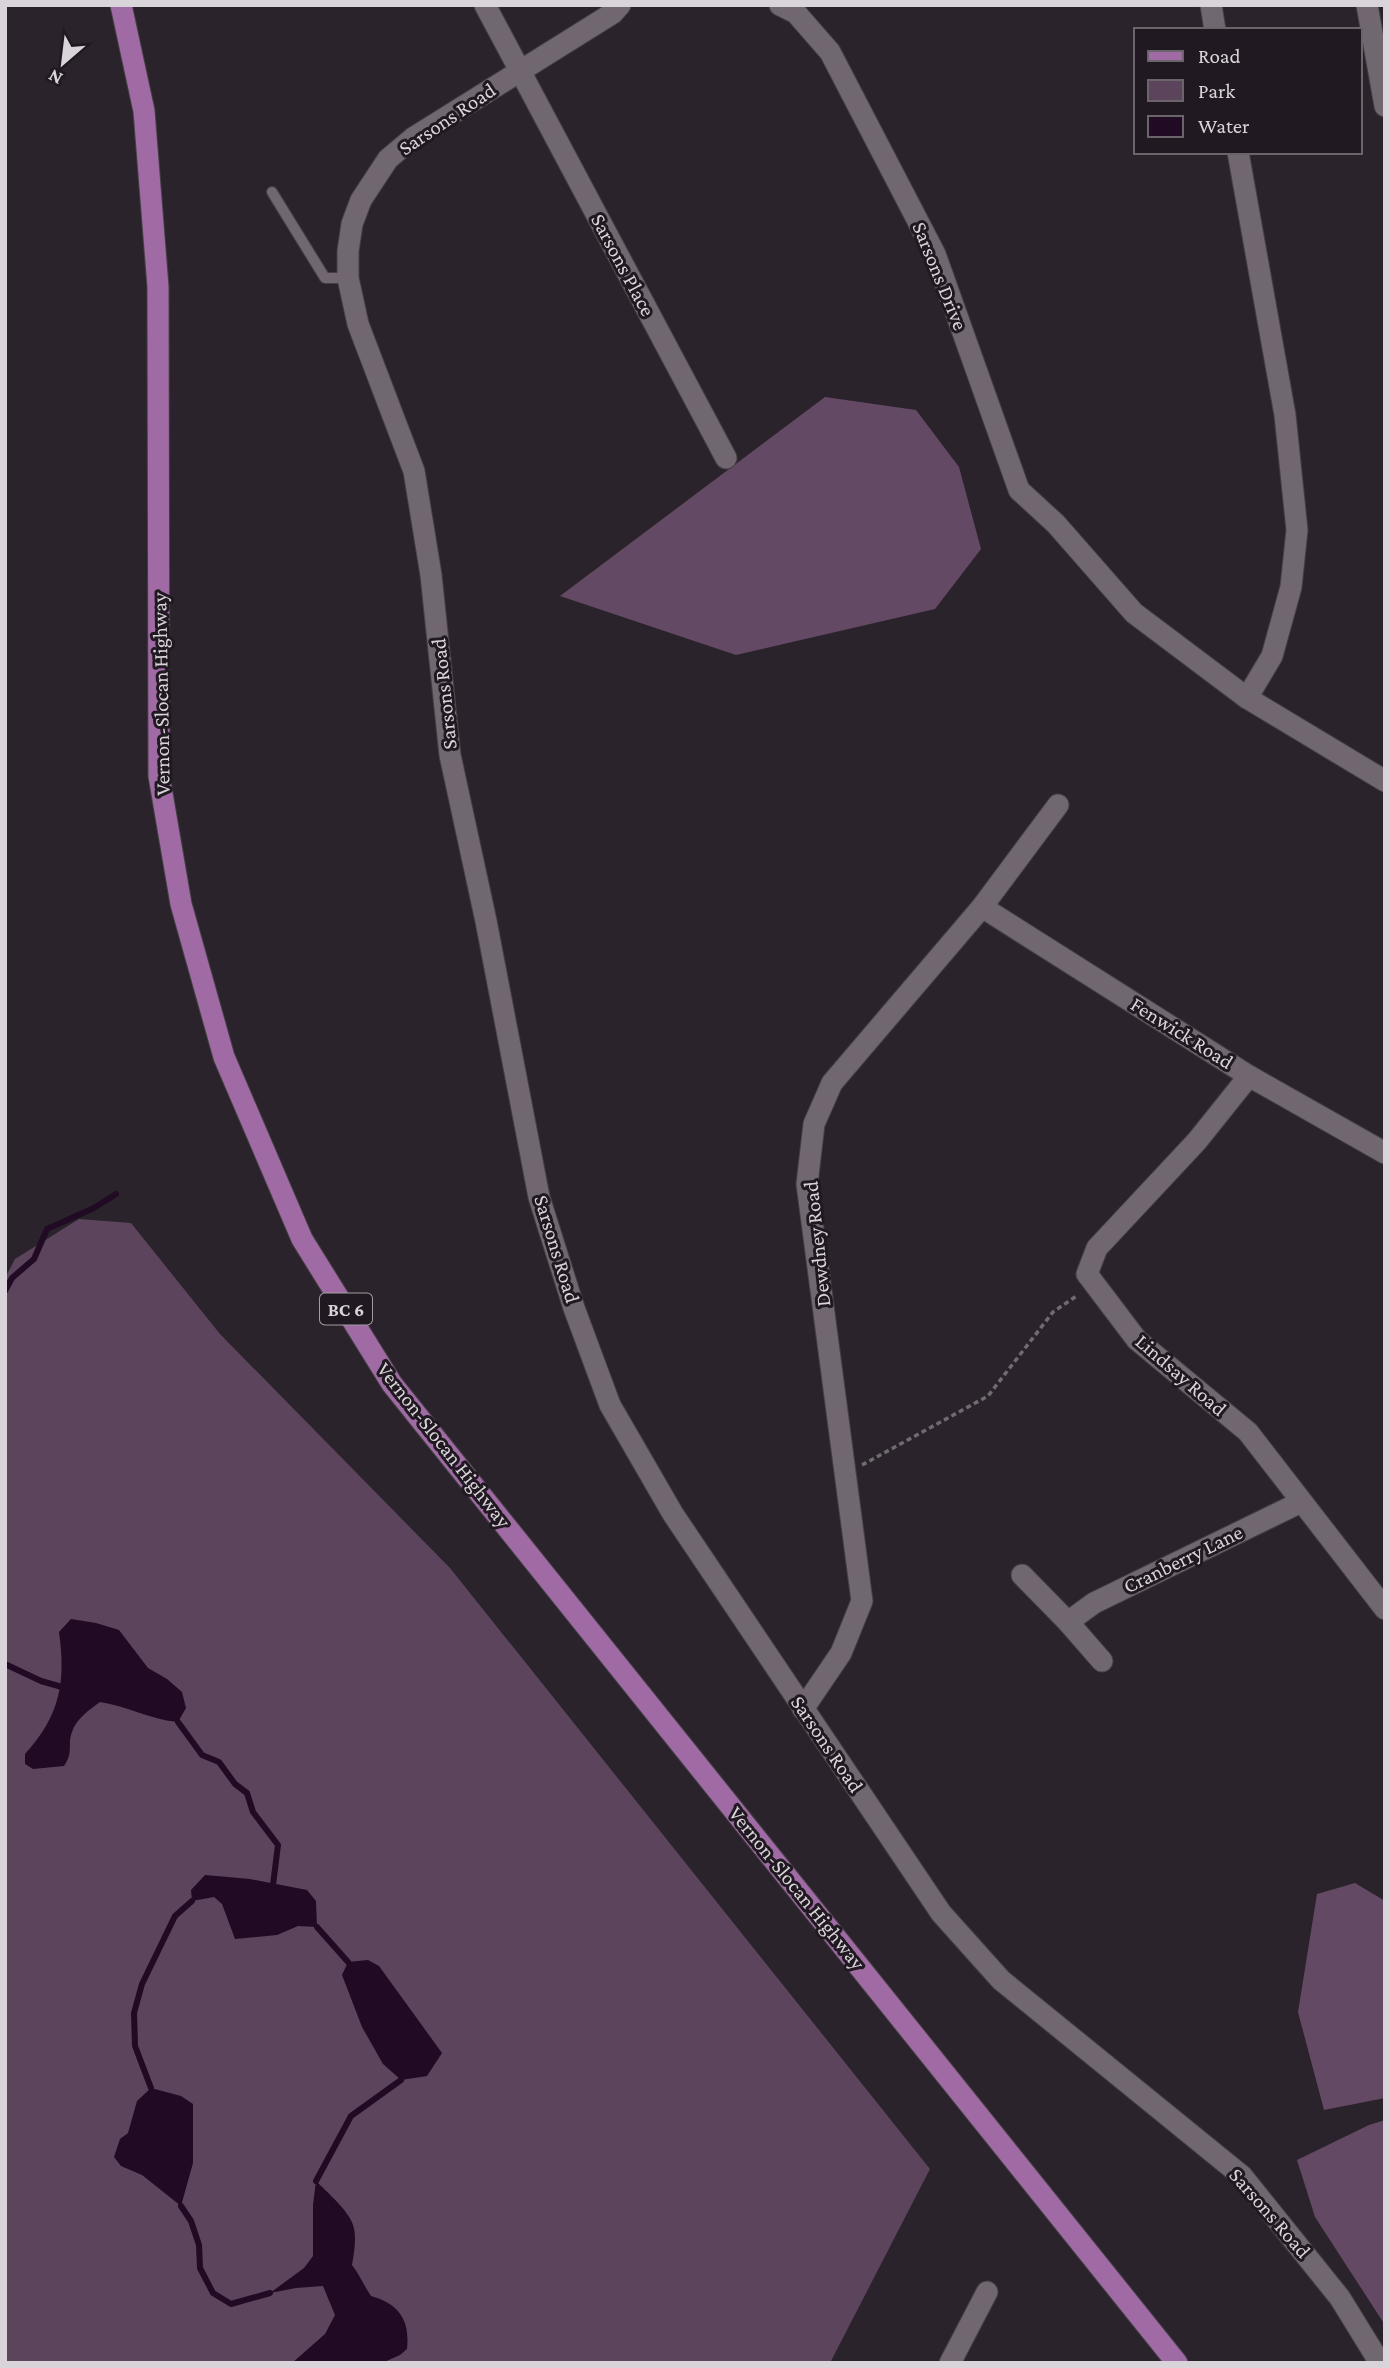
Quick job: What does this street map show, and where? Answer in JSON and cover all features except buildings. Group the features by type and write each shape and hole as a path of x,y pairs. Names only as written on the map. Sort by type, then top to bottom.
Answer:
{"main road":[{"name":"Vernon-Slocan Highway","path":"121,5 144,111 158,287 159,776 181,904 224,1057 302,1239 392,1384 1177,2363"}],"street":[{"name":"Sarsons Place","path":"485,5 726,458"},
{"name":"Sarsons Road","path":"620,5 613,12 413,138 388,159 361,200 352,224 348,251 348,278 358,324 414,471 431,575 450,755 486,921 539,1197 574,1308 610,1405 673,1514 941,1913 1001,1980 1242,2176 1340,2298 1381,2363"},
{"name":"Sarsons Drive","path":"779,5 796,13 830,52 935,254 1019,490 1056,524 1134,613 1247,698 1385,781"},
{"path":"1211,5 1215,28"},
{"path":"1367,5 1385,106"},
{"path":"1238,154 1285,415 1297,530 1291,587 1272,656 1247,698"},
{"name":"Dewdney Road","path":"803,1709 841,1653 862,1601 807,1184 814,1124 832,1083 982,907 1058,805"},
{"name":"Fenwick Road","path":"982,907 1249,1076 1385,1153"},
{"path":"1087,1274 1097,1248 1197,1141 1249,1076"},
{"name":"Lindsay Road","path":"1087,1274 1137,1340 1248,1433 1385,1609"},
{"name":"Cranberry Lane","path":"1068,1622 1094,1603 1301,1502"},
{"path":"1022,1575 1102,1661"},
{"path":"950,2363 987,2292"}],"lane":[{"path":"272,192 325,278 348,278"}],"path":[{"path":"845,1475 988,1396 1053,1312 1078,1295 1087,1274"}],"green space":[{"path":"79,1219 131,1223 220,1334 450,1568 930,2169 830,2363 5,2363 5,1278 15,1259"}],"shaded area":[{"path":"825,397 916,410 959,467 981,549 935,609 736,655 560,596"},
{"path":"1355,1883 1385,1901 1385,2098 1324,2110 1298,2012 1317,1894"},
{"path":"1385,2120 1385,2325 1315,2217 1297,2160"}],"water":[{"path":"71,1619 119,1630 148,1668 182,1692 186,1708 178,1722 100,1702 83,1715 74,1727 69,1757 64,1766 33,1769 25,1764 25,1754 37,1740 53,1712 61,1683 59,1632"},
{"path":"205,1875 250,1879 307,1890 316,1901 317,1927 298,1926 277,1935 235,1939 222,1904 214,1897 192,1901 191,1890"},
{"path":"368,1960 379,1966 442,2053 427,2076 401,2080 383,2064 362,2027 342,1975 348,1962"},
{"path":"151,2088 181,2096 193,2104 193,2163 181,2206 142,2175 121,2166 114,2157 120,2139 128,2133 137,2101"},
{"path":"316,2181 337,2201 351,2220 355,2240 352,2265 371,2296 396,2309 405,2322 407,2349 382,2363 292,2363 325,2334 335,2315 323,2286 270,2293 304,2268 313,2256"}],"waterway":[{"path":"5,1291 12,1278 34,1259 47,1229 94,1208 116,1194"},
{"path":"5,1664 41,1681 62,1687"},
{"path":"178,1722 202,1755 219,1762 235,1784 247,1793 253,1812 278,1845 273,1885"},
{"path":"151,2088 135,2046 134,2013 142,1984 175,1916 192,1901"},
{"path":"317,1927 348,1962"},
{"path":"316,2181 351,2116 401,2080"},
{"path":"181,2206 191,2221 199,2245 200,2268 213,2293 231,2304 270,2293"}]}
